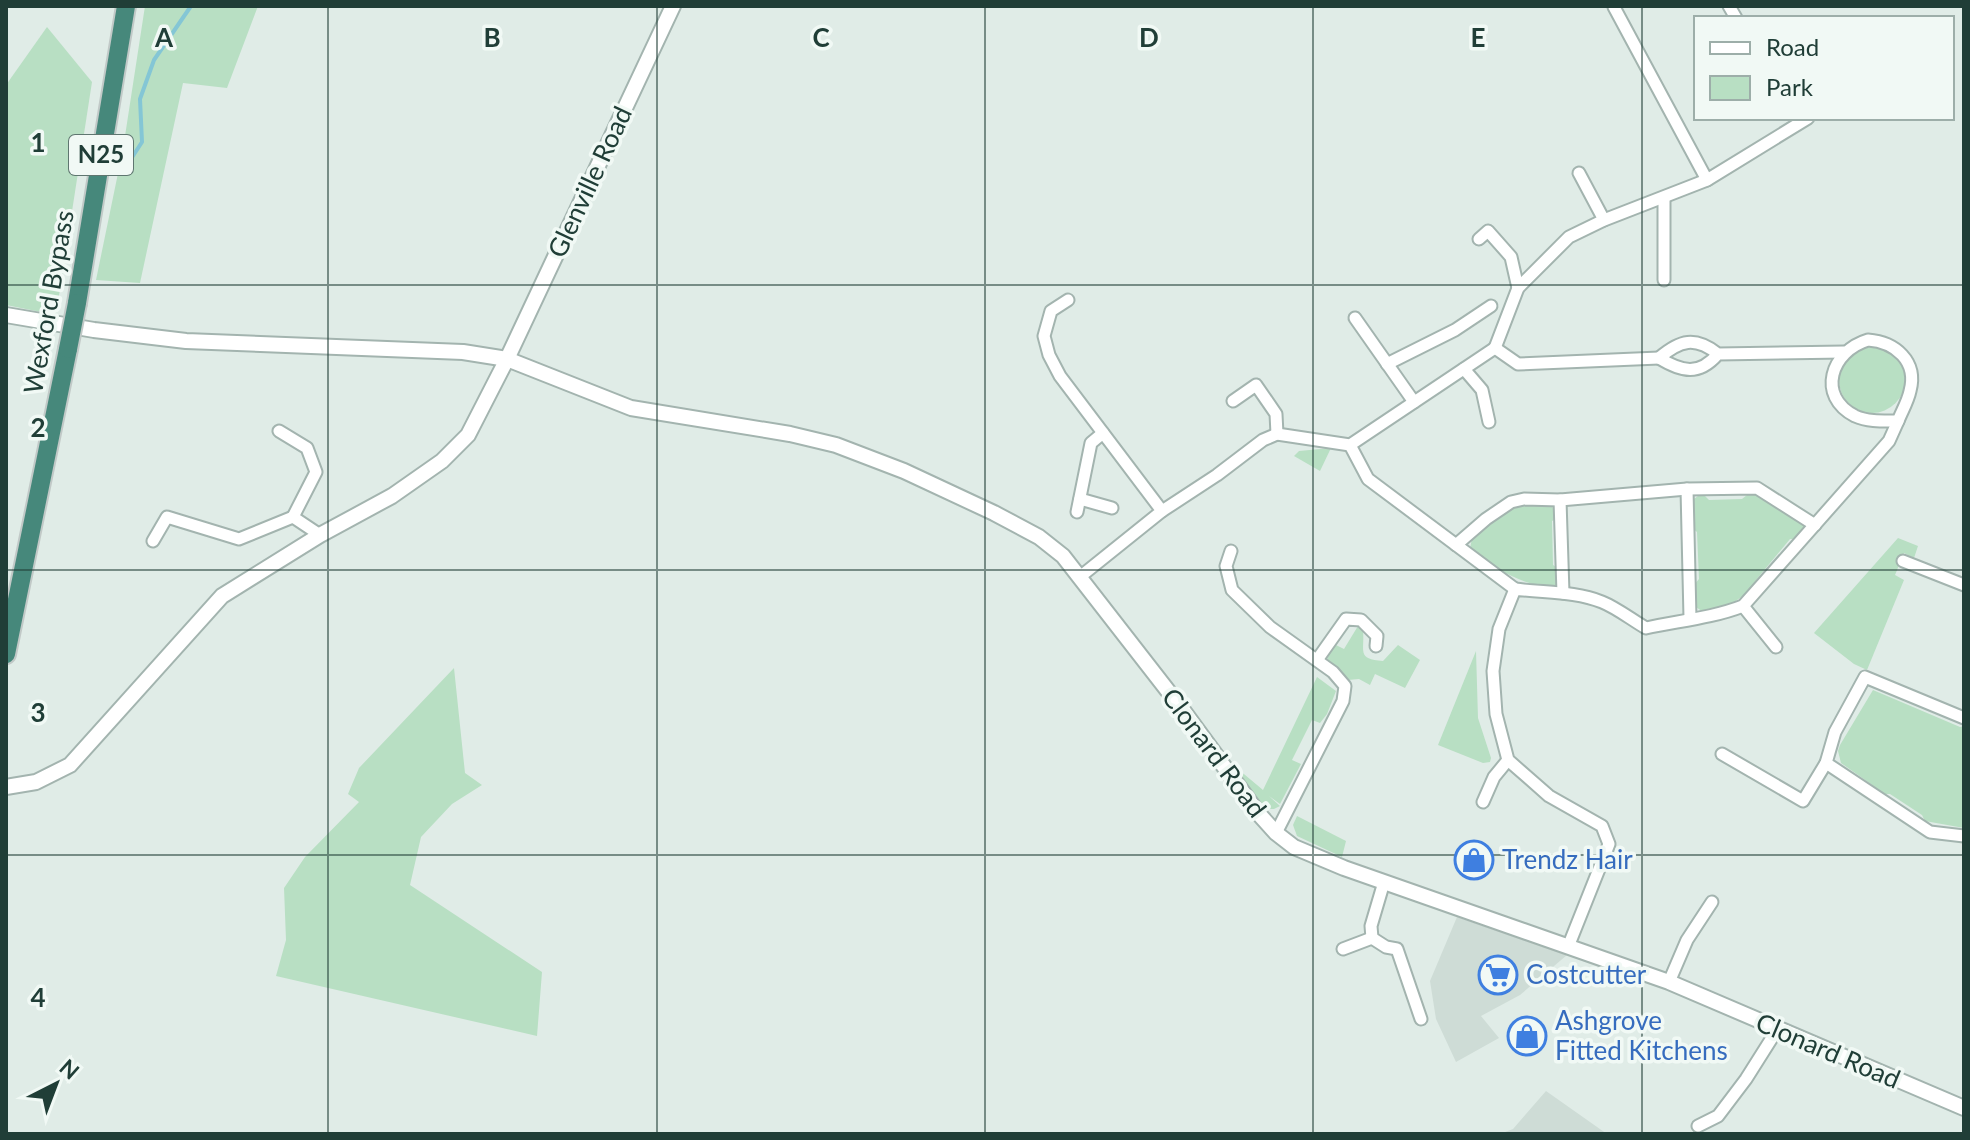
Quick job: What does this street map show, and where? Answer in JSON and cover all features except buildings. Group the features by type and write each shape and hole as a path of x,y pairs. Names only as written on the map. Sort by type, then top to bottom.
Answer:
{"highway":[{"name":"Wexford Bypass","path":"6,654 77,303 126,6"}],"street":[{"name":"Glenville Road","path":"6,787 36,782 70,765 222,596 320,535 392,496 442,461 468,435 507,359 673,6"},
{"path":"1614,7 1707,180"},
{"path":"1081,576 1162,511 1263,440 1277,434 1350,445 1495,348 1518,288 1569,237 1707,180 1805,120"},
{"path":"1579,173 1604,220"},
{"path":"1664,198 1664,280"},
{"path":"1479,239 1488,231 1511,257 1518,288"},
{"path":"1068,300 1051,311 1044,336 1049,355 1073,395 1162,511"},
{"path":"1387,364 1455,330 1491,306"},
{"name":"Clonard Road","path":"6,315 186,341 463,352 507,359 631,408 790,434 836,445 904,471 1012,522 1039,537 1063,556 1233,782 1276,833 1294,847 1344,868 1669,982 1964,1108"},
{"path":"1355,318 1414,402"},
{"path":"1350,445 1368,479 1515,589 1563,593 1603,602 1646,628 1718,615 1743,606 1889,441 1898,421 1910,393 1910,367 1893,346 1868,340 1855,344 1836,362 1833,388 1837,400 1856,417 1898,421"},
{"path":"1659,358 1674,345 1689,342 1704,343 1718,354 1844,352"},
{"path":"1495,348 1518,364 1659,358 1675,367 1691,370 1710,364 1718,354"},
{"path":"1464,369 1482,390 1489,422"},
{"path":"1233,401 1256,385 1276,414 1277,434"},
{"path":"153,541 167,517 239,539 293,517 316,472 307,448 279,431"},
{"path":"1103,433 1091,443 1079,506 1112,508"},
{"path":"1456,545 1511,502 1687,489 1757,488 1815,525"},
{"path":"1687,489 1690,618"},
{"path":"1560,500 1563,593"},
{"path":"293,517 320,535"},
{"path":"1231,551 1226,566 1232,590 1270,627 1317,660 1345,686 1343,701 1276,833"},
{"path":"1903,561 1964,585"},
{"path":"1515,589 1499,629 1493,671 1496,714 1508,760 1549,796 1602,826 1609,844 1568,947"},
{"path":"1743,606 1776,647"},
{"path":"1317,660 1346,619 1361,620 1377,636 1376,646"},
{"path":"1722,754 1803,801 1826,763 1835,732 1865,677 1964,718"},
{"path":"1483,802 1494,777 1508,760"},
{"path":"1826,763 1930,832 1964,836"},
{"path":"1372,938 1371,926 1384,882"},
{"path":"1669,982 1687,940 1712,902"},
{"path":"1372,938 1386,947 1401,945 1421,1019"},
{"path":"1343,949 1372,938"},
{"path":"1698,1126 1718,1116 1754,1068 1777,1030"}],"shaded area":[{"path":"1457,917 1567,955 1520,995 1481,1016 1499,1038 1456,1062 1436,1019 1430,981"},
{"path":"1546,1091 1607,1134 1500,1134 1513,1129"}],"green space":[{"path":"145,6 258,6 227,88 183,83 140,283 96,280 123,149"},
{"path":"47,27 92,82 56,315 6,305 6,85"},
{"path":"1872,347 1885,350 1895,357 1902,367 1905,380 1902,393 1895,403 1885,410 1872,413 1859,410 1849,403 1842,393 1839,380 1842,367 1849,357 1859,350"},
{"path":"1331,448 1320,471 1294,456 1299,451"},
{"path":"1757,494 1805,522 1806,527 1797,539 1790,539 1756,580 1754,588 1730,605 1703,612 1696,607 1694,585 1699,579 1697,532 1692,528 1691,501 1698,496 1709,500 1742,499"},
{"path":"1545,504 1554,508 1557,518 1552,521 1553,565 1558,568 1558,585 1552,589 1509,575 1470,549 1472,538 1515,505"},
{"path":"1898,538 1918,546 1914,558 1904,553 1895,575 1904,580 1867,670 1854,664 1814,633"},
{"path":"1358,626 1363,631 1365,656 1383,661 1398,645 1420,660 1405,688 1375,674 1370,685 1359,679 1348,680 1327,659 1334,644 1344,649"},
{"path":"1476,651 1478,718 1491,758 1490,762 1483,763 1438,745"},
{"path":"454,668 465,773 482,785 452,804 421,837 410,885 542,972 537,1036 276,976 286,940 284,888 305,857 359,802 348,794 359,768"},
{"path":"1317,677 1336,691 1327,714 1320,723 1312,720 1292,760 1301,764 1280,804 1269,796 1280,806 1266,809 1247,790 1226,759 1263,790"},
{"path":"1873,690 1960,727 1964,726 1964,828 1925,821 1922,815 1841,763 1840,745"},
{"path":"1297,816 1346,841 1342,857 1297,836 1293,825"}],"waterway":[{"path":"131,159 142,142 140,99 154,60 191,6"}],"place":[{"name":"Trendz Hair","path":"1474,860"},
{"name":"Costcutter","path":"1498,975"},
{"name":"Ashgrove Fitted Kitchens","path":"1527,1036"}]}
